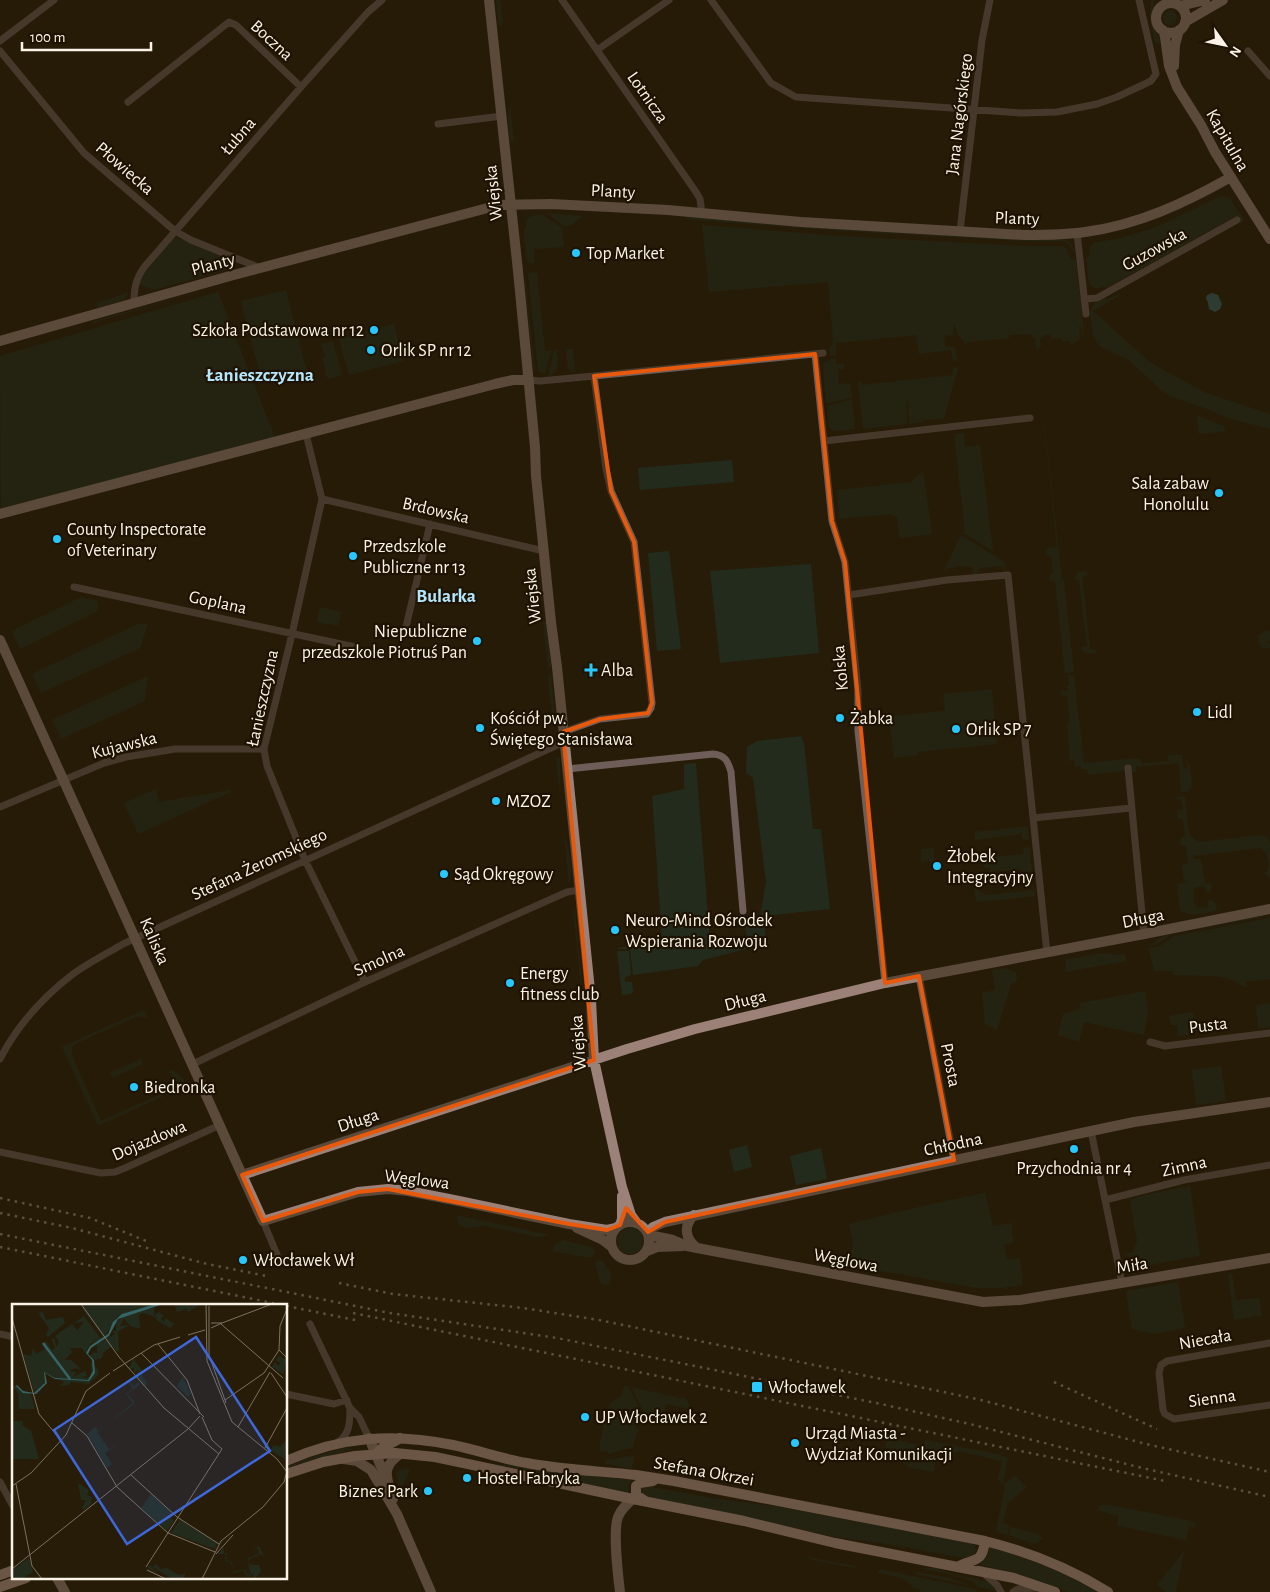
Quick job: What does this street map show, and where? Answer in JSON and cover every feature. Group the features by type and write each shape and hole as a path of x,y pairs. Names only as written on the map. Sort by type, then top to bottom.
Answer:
{"main road":[{"name":"Stefana Okrzei","path":"288,1460 337,1443 369,1438 400,1438 453,1445 527,1464 636,1475 985,1541 1021,1550 1056,1564 1078,1574 1108,1592"},
{"path":"376,1454 383,1446 391,1444 400,1438"},
{"path":"337,1443 356,1445 376,1454"},
{"path":"288,1473 340,1458 376,1454 400,1454 448,1459 744,1521 835,1543 1014,1578 1055,1592"},
{"path":"646,1502 636,1494 636,1486 640,1483 665,1480"},
{"path":"958,1566 979,1559 984,1552 985,1541"},
{"path":"0,1575 12,1571"},
{"path":"0,1586 20,1580"}],"street":[{"path":"0,41 54,0"},
{"name":"Łubna","path":"134,302 134,288 138,275 301,87 368,12 382,0"},
{"name":"Wiejska","path":"490,0 544,551 592,1010 594,1060 622,1187 631,1215 636,1222"},
{"name":"Lotnicza","path":"562,0 696,192 700,199 702,213"},
{"path":"597,50 669,0"},
{"path":"711,0 771,84 796,97 1020,113 1058,112 1097,104 1151,81 1156,74 1139,0"},
{"name":"Jana Nagórskiego","path":"960,231 982,40 990,0"},
{"path":"1206,0 1158,5 1156,15 1158,26 1168,32 1182,26 1223,0"},
{"path":"1174,3 1185,13 1175,45 1175,82"},
{"name":"Boczna","path":"128,102 229,22 234,24 301,87"},
{"name":"Kapitulna","path":"1163,30 1169,66 1175,82 1231,178 1270,239"},
{"name":"Płowiecka","path":"0,51 84,153 175,231 190,240 260,268"},
{"path":"1248,51 1270,76"},
{"path":"438,124 502,116"},
{"name":"Planty","path":"0,342 134,302 490,206 551,204 702,213 801,222 1024,235 1077,233 1116,227 1152,216 1231,178"},
{"name":"Guzowska","path":"1084,298 1096,298 1237,220"},
{"path":"1077,233 1086,314"},
{"path":"0,514 513,380 594,376 823,353"},
{"name":"Kolska","path":"815,354 832,521 845,562 849,595 858,690 859,740 885,982"},
{"name":"Stefana Żeromskiego","path":"0,1059 8,1043 22,1023 54,989 74,973 136,938 305,860 600,719 646,714 651,708 652,703 634,542 611,491 606,469 594,376"},
{"path":"824,441 1030,418"},
{"name":"Łanieszczyzna","path":"306,434 322,499 264,749 267,766 305,860 365,982"},
{"name":"Brdowska","path":"322,499 544,551"},
{"path":"405,631 430,524"},
{"path":"849,595 947,580 1008,575 1047,953"},
{"name":"Goplana","path":"74,587 355,647"},
{"name":"Kaliska","path":"0,640 136,938 278,1257"},
{"name":"Kujawska","path":"0,807 106,762 161,750 264,749"},
{"path":"567,770 713,754 720,754 724,757 728,762 731,772 743,911"},
{"path":"1128,768 1144,934"},
{"path":"1033,818 1131,808"},
{"name":"Smolna","path":"192,1064 365,982 566,892 580,890"},
{"name":"Długa","path":"242,1175 594,1060 695,1030 885,982 1047,953 1270,909"},
{"name":"Prosta","path":"918,976 954,1160"},
{"name":"Pusta","path":"1150,1042 1165,1046 1270,1033"},
{"name":"Chłodna","path":"648,1234 653,1227 660,1223 694,1215 1142,1120 1270,1102"},
{"name":"Dojazdowa","path":"0,1152 101,1173 115,1172 220,1125"},
{"path":"1091,1131 1122,1283"},
{"name":"Zimna","path":"1105,1200 1184,1180 1270,1165"},
{"name":"Wiejska","path":"618,1227 622,1215 622,1187"},
{"name":"Węglowa","path":"263,1221 358,1192 388,1189 408,1191 570,1224 607,1230 618,1227"},
{"path":"692,1247 686,1230 694,1215"},
{"path":"629,1221 636,1222 643,1226 648,1234 650,1243 647,1251 641,1257 629,1260 619,1256 612,1247 611,1239 618,1227 629,1221"},
{"name":"Węglowa","path":"570,1224 603,1240 612,1247"},
{"name":"Węglowa","path":"648,1234 692,1247"},
{"name":"Węglowa","path":"647,1251 657,1246 692,1247 973,1301 1000,1302"},
{"name":"Miła","path":"1000,1302 1270,1258"},
{"path":"310,1324 350,1408 349,1429 345,1436 337,1443"},
{"name":"Niecała","path":"1163,1410 1159,1373 1161,1365 1167,1361 1270,1342"},
{"path":"288,1394 334,1404 347,1400"},
{"name":"Sienna","path":"1163,1410 1165,1414 1174,1419 1270,1405"},
{"path":"350,1408 359,1416 369,1438 388,1484 397,1514 431,1592"},
{"path":"371,1470 376,1454"},
{"path":"388,1484 387,1467 400,1454"},
{"path":"340,1458 357,1461 371,1470 397,1514"},
{"path":"0,1482 12,1504"},
{"path":"620,1592 616,1524 621,1511 633,1499"},
{"path":"982,1572 1002,1592"},
{"path":"58,1580 65,1592"},
{"path":"1013,1592 1042,1587"}],"highlighted area":[{"path":"815,354 832,521 845,562 885,983 919,976 954,1160 665,1222 648,1232 626,1208 620,1225 607,1230 388,1189 358,1192 263,1221 242,1175 594,1060 563,732 600,719 648,713 652,703 634,542 611,491 594,376"}],"green space":[{"path":"496,0 500,0 503,25 499,26"},
{"path":"1151,0 1154,0 1151,20 1160,43 1155,43 1150,20"},
{"path":"1167,11 1173,11 1177,18 1173,25 1167,25 1163,21 1163,15"},
{"path":"510,105 514,141 510,142 508,120"},
{"path":"1221,196 1229,198 1244,219 1243,221 1234,226 1240,221 1236,216 1106,288 1104,286 1094,288 1089,283 1086,258 1089,257 1090,247 1093,243 1121,238 1154,228"},
{"path":"547,213 583,216 571,225 563,226"},
{"path":"542,214 562,228 564,247 534,249 535,262 532,264 527,261 523,229 526,228 526,221 529,217"},
{"path":"686,216 1029,240 1062,239 1070,242 1075,250 1073,251 1069,244 1064,241 1028,241 845,231 686,219"},
{"path":"702,225 840,236 1022,246 1062,246 1076,260 1084,335 1083,338 1081,326 1079,326 1080,338 1070,345 1070,341 1063,341 1062,338 1052,339 1049,334 1044,335 1040,339 1041,347 1036,349 1035,338 1033,338 1032,334 1009,335 1009,338 965,344 958,335 955,325 953,325 954,335 944,336 945,347 955,347 957,359 953,361 951,350 919,354 916,335 836,343 836,355 830,355 829,347 832,346 833,339 828,282 709,292"},
{"path":"174,238 233,261 224,270 154,290 138,284 144,272"},
{"path":"528,273 537,273 545,351 551,351 545,374 538,371"},
{"path":"525,276 535,372 533,367"},
{"path":"216,287 102,320 91,325 94,321"},
{"path":"286,290 307,372 262,383 241,301"},
{"path":"129,292 124,300 97,308 97,303"},
{"path":"218,292 276,440 1,508 0,356"},
{"path":"1119,294 1119,296 1093,311 1151,363 1206,393 1270,414 1270,429 1228,418 1170,396 1129,360 1099,346 1093,336 1090,312 1094,304 1105,297 1107,300"},
{"name":"Orlik SP nr 12","path":"394,324 403,361 349,375 339,339"},
{"path":"333,341 342,375 328,379 324,371 326,371 322,358 325,357 321,344"},
{"path":"566,349 573,349 575,373 568,368"},
{"path":"554,350 556,350 558,365 555,372 548,377"},
{"path":"832,359 836,359 836,364 844,364 844,369 838,369 839,384 850,383 852,397 826,404 823,365"},
{"path":"953,367 958,368 944,418 923,420 923,422 909,424 908,401 906,401 907,424 863,429 858,382 861,381 862,385 953,375"},
{"path":"1038,369 1074,672 1065,673 1055,581 1050,581 1049,578 1053,573 1051,556 1047,555 1046,551 1048,548 1057,547"},
{"path":"852,399 855,429 833,431 829,427 827,406"},
{"path":"1197,415 1223,426 1226,431 1199,434"},
{"path":"964,433 965,447 980,445 993,551 962,532 965,532 954,434"},
{"path":"732,460 734,482 640,490 638,468"},
{"path":"923,471 932,534 899,538 897,517 889,514 839,519 837,490 911,482"},
{"path":"962,536 1005,562 1006,572 1003,566 979,568 978,575 973,575 973,567 955,566 955,568 947,568 942,575"},
{"path":"669,551 681,649 657,651 648,553"},
{"path":"811,564 819,653 720,663 710,571"},
{"path":"1086,571 1088,575 1082,576 1090,649 1097,650 1091,654 1081,649 1087,646 1086,629 1079,580 1074,579 1079,572"},
{"path":"81,597 97,601 98,611 20,649 12,631"},
{"path":"320,607 341,612 338,626 317,622"},
{"path":"543,622 547,622 551,666 549,668 548,668"},
{"path":"138,624 148,624 140,648 41,693 32,674"},
{"path":"1265,631 1270,631 1270,642 1267,642 1268,644 1270,643 1270,648 1262,648 1258,641 1259,635"},
{"path":"1068,674 1074,676 1084,763 1140,758 1141,764 1169,761 1168,755 1182,755 1184,769 1188,768 1186,759 1190,767 1192,788 1190,788 1190,791 1181,792 1179,763 1136,767 1136,772 1132,772 1131,767 1125,768 1125,771 1088,775 1087,769 1081,769 1081,766 1075,767 1074,760 1066,761 1070,758 1067,724 1070,723 1067,696 1062,695 1060,691 1068,691 1066,688 1069,685"},
{"path":"548,675 551,675 556,716 552,717"},
{"path":"148,676 145,701 61,739 52,720"},
{"name":"Orlik SP 7","path":"992,689 997,744 918,752 918,755 894,758 889,716 945,711 943,694"},
{"path":"801,736 804,743 813,829 821,829 830,909 764,916 766,941 753,942 746,934 745,924 759,922 766,882 753,778 746,773 747,747 757,741"},
{"path":"560,757 560,795 556,758"},
{"path":"696,763 710,941 739,938 750,948 703,960 698,966 633,975 630,949 617,948 662,940 652,796 684,789 684,764"},
{"path":"156,789 159,802 230,790 231,792 138,834 124,803"},
{"path":"1185,796 1189,834 1198,842 1260,835 1268,837 1270,843 1270,880 1267,875 1262,873 1267,871 1268,862 1267,855 1261,848 1193,856 1193,859 1201,859 1205,884 1211,883 1210,890 1207,893 1205,886 1194,888 1194,902 1197,908 1208,907 1208,900 1212,901 1216,904 1217,910 1188,914 1180,910 1177,884 1189,881 1184,881 1182,867 1188,863 1186,846 1182,846 1180,842 1181,838 1185,836 1183,819 1178,818 1177,810 1183,809 1181,799 1176,800 1178,797"},
{"path":"1028,826 1029,839 1023,840 1022,834 975,840 975,832"},
{"path":"564,834 571,867 569,884"},
{"path":"934,848 934,861 921,862 921,849"},
{"path":"1023,848 1030,848 1031,873 1021,873 1021,869 990,872 990,868 984,868 983,858 1024,854"},
{"path":"974,887 985,895 1034,890 1035,896 976,902"},
{"path":"573,910 575,910 581,988"},
{"path":"1262,915 1262,917 1171,934 1161,942 1149,946 1165,935"},
{"path":"1270,918 1270,979 1246,982 1247,988 1228,978 1173,975 1173,971 1154,971 1149,948 1160,946 1174,936"},
{"path":"617,951 629,951 631,975 625,977 625,982 632,982 633,992 631,994 622,995"},
{"path":"1101,953 1125,954 1126,961 1066,972 1065,960"},
{"path":"1006,968 1016,973 1017,979 1015,983 1011,984 997,1030 985,1024 982,993 995,990 992,970"},
{"path":"1145,991 1148,1010 1144,1035 1084,1022 1079,1042 1058,1033 1063,1014 1079,1009 1080,1003"},
{"path":"1270,1003 1270,1027 1258,1028 1256,1005"},
{"path":"144,1010 148,1019 142,1016 135,1017 75,1044 72,1048 72,1056 101,1121 174,1088 169,1071 172,1070 180,1076 189,1090 176,1096 174,1091 98,1125 62,1047"},
{"path":"1193,1012 1195,1034 1178,1036 1177,1025 1171,1025 1169,1016"},
{"path":"141,1059 143,1064 112,1078 110,1073"},
{"path":"1221,1066 1226,1101 1196,1105 1192,1070"},
{"path":"747,1145 752,1167 734,1172 729,1150"},
{"path":"821,1148 827,1179 796,1185 790,1156"},
{"path":"1190,1186 1200,1256 1143,1266 1125,1254 1133,1252 1137,1241 1130,1200 1140,1196"},
{"path":"985,1193 993,1226 1012,1223 1014,1242 1004,1245 1007,1260 1020,1258 1023,1285 1002,1288 976,1288 849,1265 853,1244 849,1224"},
{"path":"456,1215 550,1235 537,1237 485,1226 465,1228 458,1224"},
{"path":"630,1228 639,1232 643,1241 639,1250 630,1254 621,1250 617,1241 621,1232"},
{"path":"564,1240 593,1248 595,1251 594,1255 590,1258 553,1251 554,1245"},
{"path":"598,1260 602,1261 610,1271 609,1284 605,1285 600,1281 595,1262"},
{"path":"1228,1274 1232,1274 1236,1300 1259,1298 1262,1315 1234,1320"},
{"path":"1178,1282 1185,1328 1154,1334 1132,1329 1126,1291"},
{"path":"624,1386 628,1386 641,1411 629,1409 630,1413 609,1409 610,1403 622,1395"},
{"path":"631,1387 679,1399 686,1398 693,1414 691,1426 684,1424 687,1408 666,1404 662,1419 654,1416 651,1417 649,1414 646,1416"},
{"path":"609,1411 632,1415 632,1420 635,1421 634,1425 637,1425 636,1429 639,1429 632,1448 608,1454 608,1452 600,1451 604,1422"},
{"path":"887,1438 924,1446 925,1440 997,1454 1008,1458 1003,1484 1015,1476 1027,1487 1008,1503 1003,1523 1010,1526 1007,1535 996,1530 1005,1486 998,1480 1002,1461 958,1451 935,1463 934,1472 912,1468 901,1462 883,1458"},
{"path":"345,1448 354,1449 288,1468 288,1466 311,1457"},
{"path":"630,1456 635,1457 631,1469 604,1463 607,1460"},
{"path":"501,1464 554,1472 631,1481 628,1493"},
{"path":"408,1468 410,1470 400,1491 396,1474 399,1470"},
{"path":"646,1486 711,1498 786,1508 971,1543 976,1550 973,1556 964,1558 882,1543 829,1536 647,1497 641,1494 642,1488"},
{"path":"1102,1505 1187,1520 1196,1525 1194,1527 1189,1526 1186,1540 1119,1526 1117,1524 1119,1516 1097,1510"},
{"path":"1011,1527 1034,1533 1043,1538 1035,1544 1009,1535"},
{"path":"990,1547 1046,1566 1098,1592 1069,1592 1017,1574 980,1565 987,1557"},
{"path":"1184,1551 1176,1592 1166,1592 1157,1585"},
{"path":"806,1557 855,1566 855,1568 813,1560"},
{"path":"919,1568 936,1568 955,1575 985,1581 993,1585 997,1591 978,1587 973,1581"},
{"path":"879,1569 975,1589 976,1592 920,1592 921,1590 913,1588 902,1578 878,1573"},
{"path":"915,1572 945,1577 972,1586 915,1574"}],"water":[{"path":"1212,293 1218,295 1222,304 1220,309 1215,312 1209,309 1206,299 1207,295"}],"railway":[{"path":"0,1198 90,1218 146,1241"},
{"path":"0,1213 72,1228 207,1264 266,1276"},
{"path":"0,1234 390,1313 557,1338 881,1404 974,1425 1142,1468 1270,1497"},
{"path":"0,1247 277,1304"},
{"path":"339,1283 393,1294 523,1308 599,1320 981,1400 1146,1444 1270,1472"},
{"path":"288,1306 360,1321"},
{"path":"353,1313 1165,1481"},
{"path":"1054,1382 1157,1429"}],"place":[{"name":"Top Market","path":"576,253"},
{"name":"Szkoła Podstawowa nr 12","path":"374,330"},
{"name":"Orlik SP nr 12","path":"371,350"},
{"name":"Sala zabaw Honolulu","path":"1219,493"},
{"name":"County Inspectorate of Veterinary","path":"57,539"},
{"name":"Przedszkole Publiczne nr 13","path":"353,556"},
{"name":"Niepubliczne przedszkole Piotruś Pan","path":"477,641"},
{"name":"Alba","path":"591,670"},
{"name":"Lidl","path":"1197,712"},
{"name":"Żabka","path":"840,718"},
{"name":"Kościół pw. Świętego Stanisława","path":"480,728"},
{"name":"Orlik SP 7","path":"956,729"},
{"name":"MZOZ","path":"496,801"},
{"name":"Żłobek Integracyjny","path":"937,866"},
{"name":"Sąd Okręgowy","path":"444,874"},
{"name":"Neuro-Mind Ośrodek Wspierania Rozwoju","path":"615,930"},
{"name":"Energy fitness club","path":"510,983"},
{"name":"Biedronka","path":"134,1087"},
{"name":"Przychodnia nr 4","path":"1074,1149"},
{"name":"Włocławek Wł","path":"243,1260"},
{"name":"Włocławek","path":"757,1387"},
{"name":"UP Włocławek 2","path":"585,1417"},
{"name":"Urząd Miasta - Wydział Komunikacji","path":"795,1443"},
{"name":"Hostel Fabryka","path":"467,1478"},
{"name":"Biznes Park","path":"428,1491"}],"district":[{"name":"Łanieszczyzna","path":"260,374"},
{"name":"Bularka","path":"446,595"}]}
